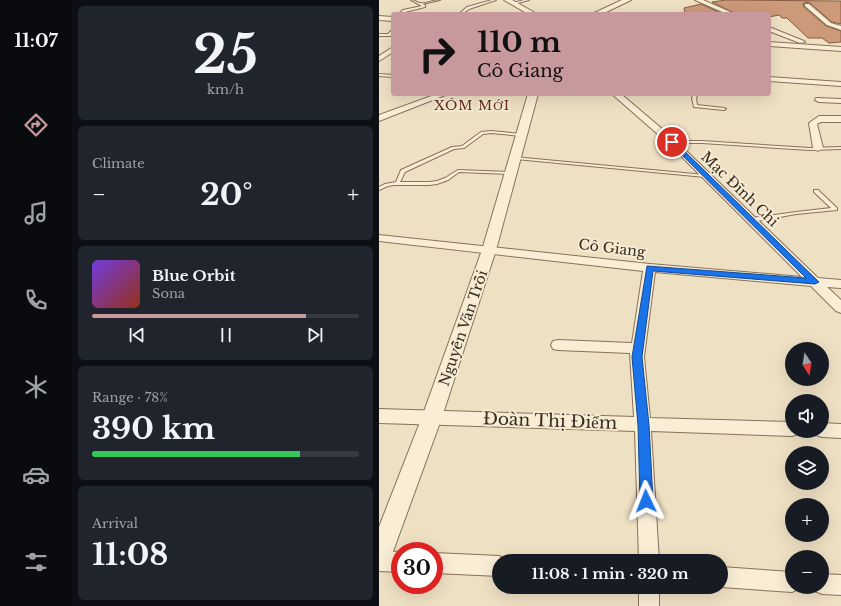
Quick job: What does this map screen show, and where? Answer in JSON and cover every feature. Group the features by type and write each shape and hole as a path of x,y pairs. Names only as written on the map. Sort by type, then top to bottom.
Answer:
{"street":[{"path":"507,0 530,12"},
{"path":"601,12 628,0"},
{"path":"698,0 727,12"},
{"path":"807,5 829,24 841,28"},
{"path":"379,18 391,22"},
{"path":"771,30 813,47"},
{"path":"771,44 841,49"},
{"path":"379,59 391,50"},
{"path":"771,79 841,84"},
{"path":"379,118 435,96"},
{"name":"Nguyễn Văn Trỗi","path":"379,557 432,417 489,250 532,96"},
{"name":"Mạc Đĩnh Chi","path":"618,96 672,142 841,308"},
{"path":"819,100 841,101"},
{"path":"818,148 813,122 819,119 841,118"},
{"name":"Cô Giang","path":"379,238 650,268 841,284"},
{"path":"649,554 643,425 637,357 650,268"},
{"path":"558,345 639,348"},
{"name":"Đoàn Thị Điểm","path":"379,416 785,429"},
{"path":"829,430 841,431"},
{"path":"379,561 391,562"},
{"path":"443,563 492,566"},
{"path":"728,577 785,582"},
{"path":"829,585 841,586"},
{"path":"649,594 649,606"}],"lane":[{"path":"402,12 424,6 412,0"},
{"path":"420,4 439,0"},
{"path":"463,12 468,8 495,0"},
{"path":"514,3 528,0"},
{"path":"379,35 389,35 391,33"},
{"path":"379,75 391,76"},
{"path":"695,96 695,106 724,109"},
{"path":"397,184 403,171 453,148 463,147 483,133 491,132 522,135"},
{"path":"672,142 810,149 841,148"},
{"path":"379,188 384,185 397,184 432,184 446,180 458,170 513,166 705,176"},
{"path":"752,220 835,209 816,190"}],"building":[{"path":"726,0 841,1 841,24 832,22 810,3 805,2 803,4 804,7 826,26 841,31 841,42 829,43 822,38 808,38 787,18 782,18 779,15 771,17 771,12 732,12 712,2"},
{"path":"701,4 719,12 685,12 684,8"}],"district":[{"name":"XÓM MỚI","path":"472,105"}],"route":[{"path":"646,501 643,425 637,357 650,268 815,282 705,176 672,142"}]}
